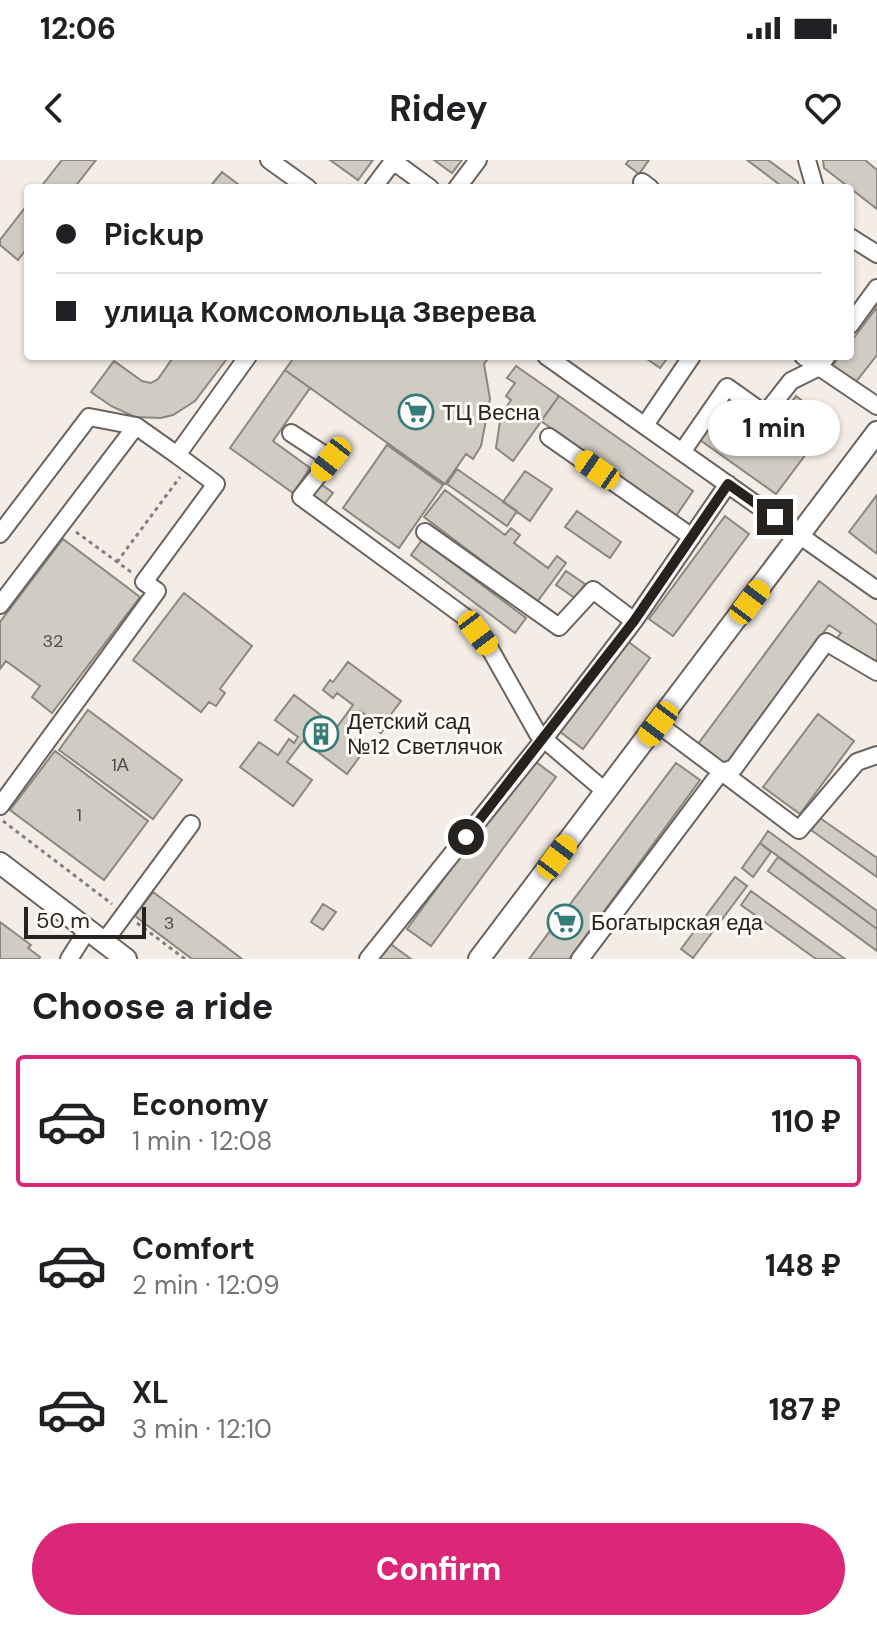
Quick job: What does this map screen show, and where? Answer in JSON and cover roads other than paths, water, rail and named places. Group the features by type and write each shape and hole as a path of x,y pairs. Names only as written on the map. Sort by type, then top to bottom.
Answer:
{"main road":[{"path":"479,959 877,432"},
{"path":"0,863 126,959"}],"street":[{"path":"269,160 302,184"},
{"path":"460,184 478,160"},
{"path":"807,160 814,184"},
{"path":"376,184 393,161 425,184"},
{"path":"854,240 877,254"},
{"path":"854,320 877,288"},
{"path":"183,459 245,360"},
{"path":"552,360 800,536 875,584"},
{"path":"645,425 689,360"},
{"path":"682,452 727,387 765,414 791,381 823,362 877,406"},
{"path":"0,534 89,417 136,426 216,484 144,582 157,591 0,806"},
{"path":"0,605 136,426"},
{"path":"291,433 331,459 301,497 465,617 490,649 538,734 606,792"},
{"path":"549,437 692,537"},
{"path":"368,959 634,621 728,484"},
{"path":"425,532 559,627 593,590 634,621"},
{"path":"580,959 720,773 734,768 826,642 877,672"},
{"path":"658,724 799,830 857,762 877,755"},
{"path":"69,959 125,914 191,824"}],"place":[{"name":"ТЦ Весна","path":"416,412"},
{"name":"Детский сад №12 Светлячок","path":"321,734"},
{"name":"Богатырская еда","path":"565,922"}]}
